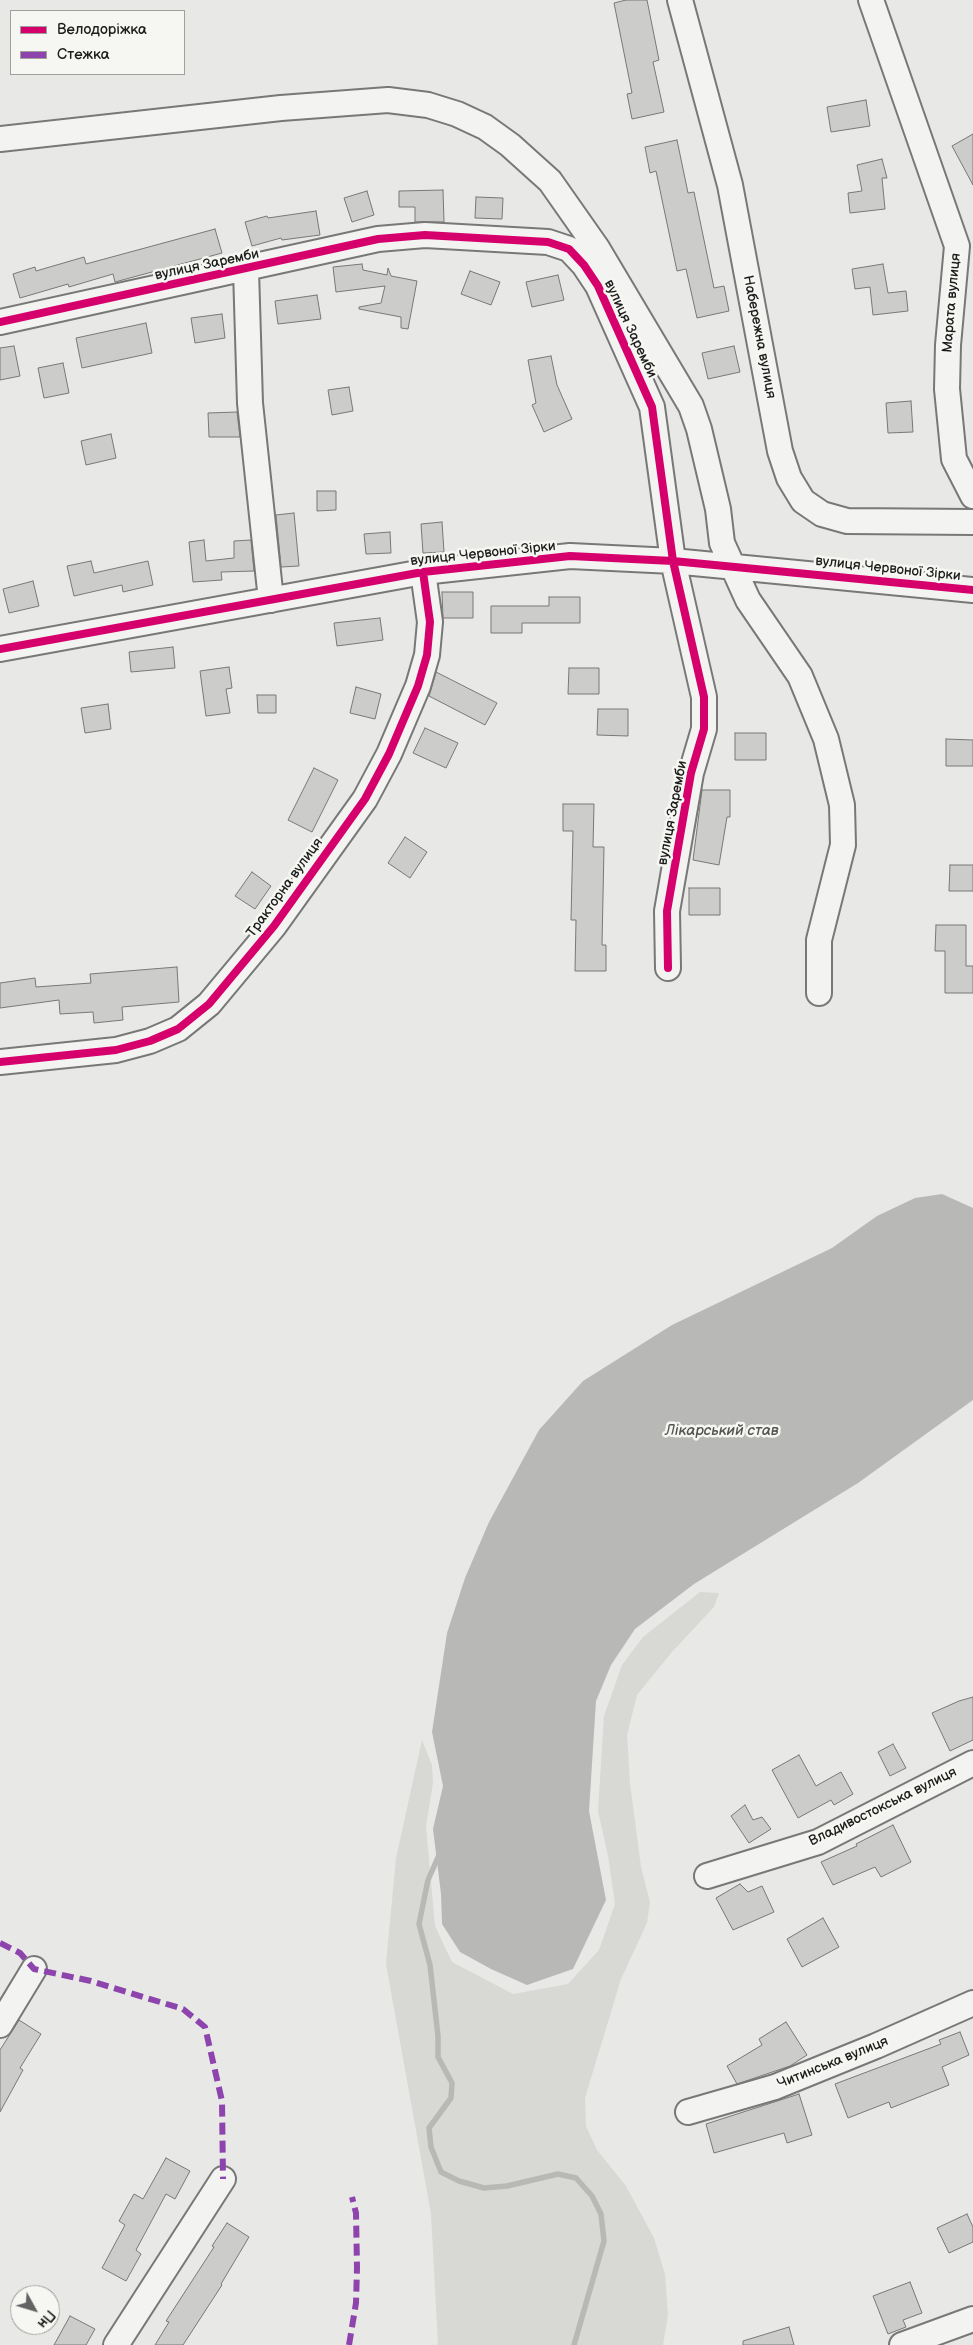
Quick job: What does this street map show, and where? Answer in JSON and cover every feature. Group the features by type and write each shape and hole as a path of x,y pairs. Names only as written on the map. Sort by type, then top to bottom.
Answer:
{"street":[{"name":"Набережна вулиця","path":"680,0 730,185 780,451 789,478 803,501 822,514 847,521 973,522"},
{"name":"Марата вулиця","path":"871,0 965,242 948,345 947,389 973,496"},
{"path":"0,139 281,108 388,100 428,105 457,114 485,128 510,145 550,182 597,248 665,359 691,406 699,429 718,509 722,544 762,623 800,676 826,739 842,805 843,845 819,940 819,993"},
{"name":"вулиця Заремби","path":"0,322 246,270 378,239 425,235 548,242 569,249 584,265 598,286 652,407 673,561 704,697 704,729 691,773 667,911 668,968"},
{"path":"246,270 250,403 271,600"},
{"name":"вулиця Червоної Зірки","path":"0,648 423,572 570,556 673,561 973,590"},
{"name":"Тракторна вулиця","path":"0,1062 116,1050 150,1041 178,1029 209,1004 280,918 365,798 389,754 418,686 427,655 430,622 423,572"},
{"name":"Владивостокська вулиця","path":"707,1876 818,1842 973,1763"},
{"path":"0,2025 34,1969"},
{"name":"Читинська вулиця","path":"688,2112 775,2087 876,2046 973,2003"},
{"path":"116,2345 222,2179"},
{"path":"902,2345 973,2319"}],"shaded area":[{"path":"700,1592 719,1593 714,1607 672,1652 637,1695 627,1735 630,1783 641,1867 650,1902 647,1923 621,1979 585,2098 586,2126 597,2150 626,2186 654,2238 665,2274 668,2315 663,2345 438,2345 431,2214 386,1964 396,1858 422,1740 432,1765 433,1783 426,1826 435,1926 452,1962 513,1994 568,1984 599,1950 615,1904 608,1856 598,1811 604,1716 622,1665 643,1637"}],"water":[{"name":"Лікарський став","path":"942,1194 973,1208 973,1400 858,1483 694,1584 635,1629 611,1665 596,1701 589,1811 606,1900 573,1969 527,1985 491,1969 460,1952 442,1924 441,1894 433,1829 443,1786 432,1732 447,1633 465,1578 489,1522 539,1430 583,1381 672,1325 832,1248 877,1216 915,1198"}],"building":[{"path":"626,0 647,0 659,60 653,62 664,112 632,119 627,94 632,93 614,3"},
{"path":"866,100 870,126 831,132 827,107"},
{"path":"973,134 973,185 952,146"},
{"path":"677,140 688,193 694,192 714,288 724,286 729,311 697,318 686,269 677,271 656,171 650,173 645,147"},
{"path":"882,159 887,178 882,178 885,209 850,213 848,193 862,191 857,165"},
{"path":"443,190 444,222 415,222 415,207 399,207 399,191"},
{"path":"367,191 374,215 352,222 344,198"},
{"path":"476,197 503,198 502,219 475,218"},
{"path":"316,211 320,235 282,240 281,238 252,246 245,222 267,216 268,218"},
{"path":"215,229 222,253 115,282 113,274 69,287 68,284 20,298 13,274 35,267 36,271 84,257 86,264"},
{"path":"362,264 363,270 387,275 388,268 391,276 417,281 408,329 401,328 401,317 359,309 359,307 381,303 385,286 336,292 333,267"},
{"path":"883,264 888,293 906,291 908,311 873,315 870,287 855,289 852,269"},
{"path":"470,271 500,282 491,305 461,294"},
{"path":"558,275 564,300 532,307 526,282"},
{"path":"317,295 321,319 278,324 275,301"},
{"path":"222,314 225,338 195,343 191,318"},
{"path":"146,323 152,353 82,368 76,338"},
{"path":"14,346 20,376 0,380 0,348"},
{"path":"734,346 740,372 708,379 702,353"},
{"path":"551,356 557,385 572,419 544,432 532,405 536,403 528,360"},
{"path":"63,363 69,393 44,398 38,368"},
{"path":"349,387 353,411 332,415 328,390"},
{"path":"911,401 913,432 888,433 886,403"},
{"path":"237,412 240,437 209,437 208,413"},
{"path":"111,434 116,458 86,465 81,441"},
{"path":"317,491 336,491 336,510 317,511"},
{"path":"294,513 299,566 281,567 276,515"},
{"path":"442,522 444,552 423,553 421,524"},
{"path":"390,532 391,553 366,554 364,534"},
{"path":"204,540 206,561 234,558 234,541 251,540 254,571 221,572 222,580 193,582 189,542"},
{"path":"91,561 94,573 148,561 153,585 123,592 122,585 74,596 67,566"},
{"path":"33,581 39,606 9,613 3,589"},
{"path":"442,592 473,592 473,618 443,618"},
{"path":"549,597 580,597 580,623 522,623 522,633 491,633 491,606 549,606"},
{"path":"380,618 383,640 337,646 334,623"},
{"path":"173,647 175,668 131,672 129,652"},
{"path":"229,667 232,688 226,689 230,713 206,716 200,671"},
{"path":"569,668 599,668 599,694 568,694"},
{"path":"436,672 497,703 485,725 429,696"},
{"path":"356,687 381,694 375,719 350,713"},
{"path":"257,695 276,695 276,713 258,713"},
{"path":"108,704 111,729 85,733 81,708"},
{"path":"598,709 628,709 628,736 597,735"},
{"path":"425,728 458,743 446,768 413,753"},
{"path":"735,733 766,733 766,760 735,760"},
{"path":"946,739 973,740 973,766 946,766"},
{"path":"314,768 338,780 312,832 288,820"},
{"path":"702,790 730,790 730,817 727,817 719,865 693,860"},
{"path":"563,804 594,804 593,847 604,847 602,945 606,945 606,971 575,971 576,920 571,920 573,831 563,831"},
{"path":"405,837 427,852 410,878 388,863"},
{"path":"950,865 973,865 973,891 949,891"},
{"path":"252,872 271,886 255,909 235,896"},
{"path":"689,888 720,888 720,915 689,915"},
{"path":"936,925 966,925 966,966 973,966 973,993 945,993 945,951 935,951"},
{"path":"177,967 179,1002 122,1007 123,1020 94,1023 93,1012 60,1014 59,1000 0,1008 0,983 35,978 36,987 91,983 90,974"},
{"path":"973,1697 973,1740 950,1751 932,1713"},
{"path":"893,1744 906,1768 890,1776 878,1752"},
{"path":"799,1755 816,1786 841,1772 853,1794 834,1805 831,1800 798,1818 772,1770"},
{"path":"745,1805 753,1820 762,1817 771,1829 749,1843 731,1816"},
{"path":"893,1825 911,1862 881,1877 875,1867 833,1885 821,1862 857,1846 856,1844"},
{"path":"740,1884 748,1892 762,1886 774,1912 733,1930 716,1898"},
{"path":"823,1918 839,1947 802,1967 787,1939"},
{"path":"19,2020 41,2034 20,2068 23,2070 0,2112 0,2050"},
{"path":"786,2022 807,2055 790,2066 737,2084 727,2066 762,2045 759,2039"},
{"path":"960,2032 969,2055 942,2067 949,2085 891,2108 889,2102 848,2118 835,2084 941,2044 939,2040"},
{"path":"799,2094 812,2135 787,2143 784,2133 714,2153 706,2124"},
{"path":"166,2158 190,2171 175,2199 166,2194 136,2250 141,2254 126,2281 102,2268 125,2225 119,2221 134,2194 143,2199"},
{"path":"967,2214 973,2227 973,2242 949,2253 937,2228"},
{"path":"227,2223 249,2237 222,2285 183,2345 155,2345 169,2322 166,2321 214,2247 212,2246"},
{"path":"910,2282 922,2313 903,2320 906,2327 888,2334 873,2296"},
{"path":"70,2316 95,2329 86,2345 54,2345"},
{"path":"789,2327 794,2345 743,2345 743,2341"}],"waterway":[{"path":"439,1855 428,1880 419,1924 430,1965 438,2036 438,2057 452,2083 451,2098 429,2128 431,2147 441,2172 459,2181 484,2188 507,2186 558,2174 576,2178 592,2196 601,2214 604,2241 574,2345"}],"marked path":[{"path":"0,1943 20,1953 34,1969 91,1981 183,2009 205,2027 222,2101 223,2179"},
{"path":"349,2345 356,2303 357,2268 356,2213 352,2197"}],"cycle path":[{"path":"0,322 378,239 425,235 548,242 569,249 584,265 598,286 652,407 673,561 704,697 704,729 691,773 667,911 668,968"},
{"path":"0,649 423,572 570,556 673,561 973,590"},
{"path":"0,1062 116,1050 150,1041 178,1029 209,1004 274,926 365,799 389,754 418,686 427,655 430,622 423,572"}]}
